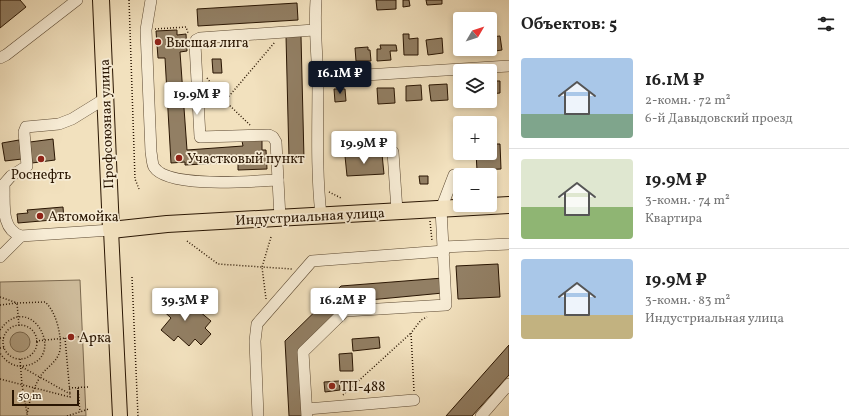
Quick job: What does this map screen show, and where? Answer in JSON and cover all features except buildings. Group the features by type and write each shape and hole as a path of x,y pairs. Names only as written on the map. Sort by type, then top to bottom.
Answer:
{"highway":[{"name":"Профсоюзная улица","path":"101,0 111,230"},
{"name":"Индустриальная улица","path":"111,230 167,224 509,205"}],"main road":[{"name":"Профсоюзная улица","path":"111,230 120,416"}],"street":[{"path":"0,58 6,55 77,0"},
{"path":"151,0 146,30 151,152 154,168 174,179 228,183 278,180"},
{"path":"316,0 314,30 318,78 318,184 321,215"},
{"path":"280,218 276,142 274,137 269,135 200,136 195,44 196,40 200,38 314,30"},
{"path":"318,78 509,66"},
{"path":"106,98 72,119 59,124 26,127 24,132 27,166 11,176 4,184 5,222 9,230 21,236 111,230"},
{"path":"393,152 397,211"},
{"path":"414,400 330,408 307,413 303,352 346,311 446,305 440,250 441,209 453,178"},
{"path":"0,257 21,236"},
{"path":"258,416 255,342 257,324 312,260 509,244"},
{"path":"481,416 509,384"}],"path":[{"path":"129,0 135,179 139,189"},
{"path":"146,30 186,27 188,35"},
{"path":"225,101 284,32"},
{"path":"195,61 225,101 261,135"},
{"path":"430,221 440,250"},
{"path":"268,311 262,267 271,237"},
{"path":"187,241 218,264 304,270"},
{"path":"132,277 138,416"},
{"path":"0,297 16,303"},
{"path":"0,305 38,300 45,302 50,306 55,316 60,351 55,361 40,376 29,402 27,416"},
{"path":"16,303 19,326"},
{"path":"330,408 411,333 421,320 427,316"},
{"path":"0,330 8,322 18,318 25,318 35,322 43,331 45,348 39,358 29,364 20,366"},
{"path":"19,326 29,328 35,336 36,341 36,346 30,356 20,359 10,355 4,348 4,338 10,329 19,326"},
{"path":"411,333 414,400"},
{"path":"36,341 86,336"},
{"path":"65,338 70,394"},
{"path":"0,353 7,361 40,376 70,394"},
{"path":"20,359 27,416"},
{"path":"0,379 70,397 70,394"},
{"path":"69,388 88,388"},
{"path":"78,388 80,412"},
{"path":"67,416 89,409"}],"shaded area":[{"path":"80,280 86,416 0,416 0,282"},
{"path":"20,332 27,335 30,342 27,349 20,352 13,349 10,342 13,335"}],"place":[{"name":"Высшая лига","path":"158,42"},
{"name":"Участковый пункт","path":"179,158"},
{"name":"Роснефть","path":"41,159"},
{"name":"Автомойка","path":"40,216"},
{"name":"Арка","path":"71,337"},
{"name":"ТП-488","path":"332,386"}]}
